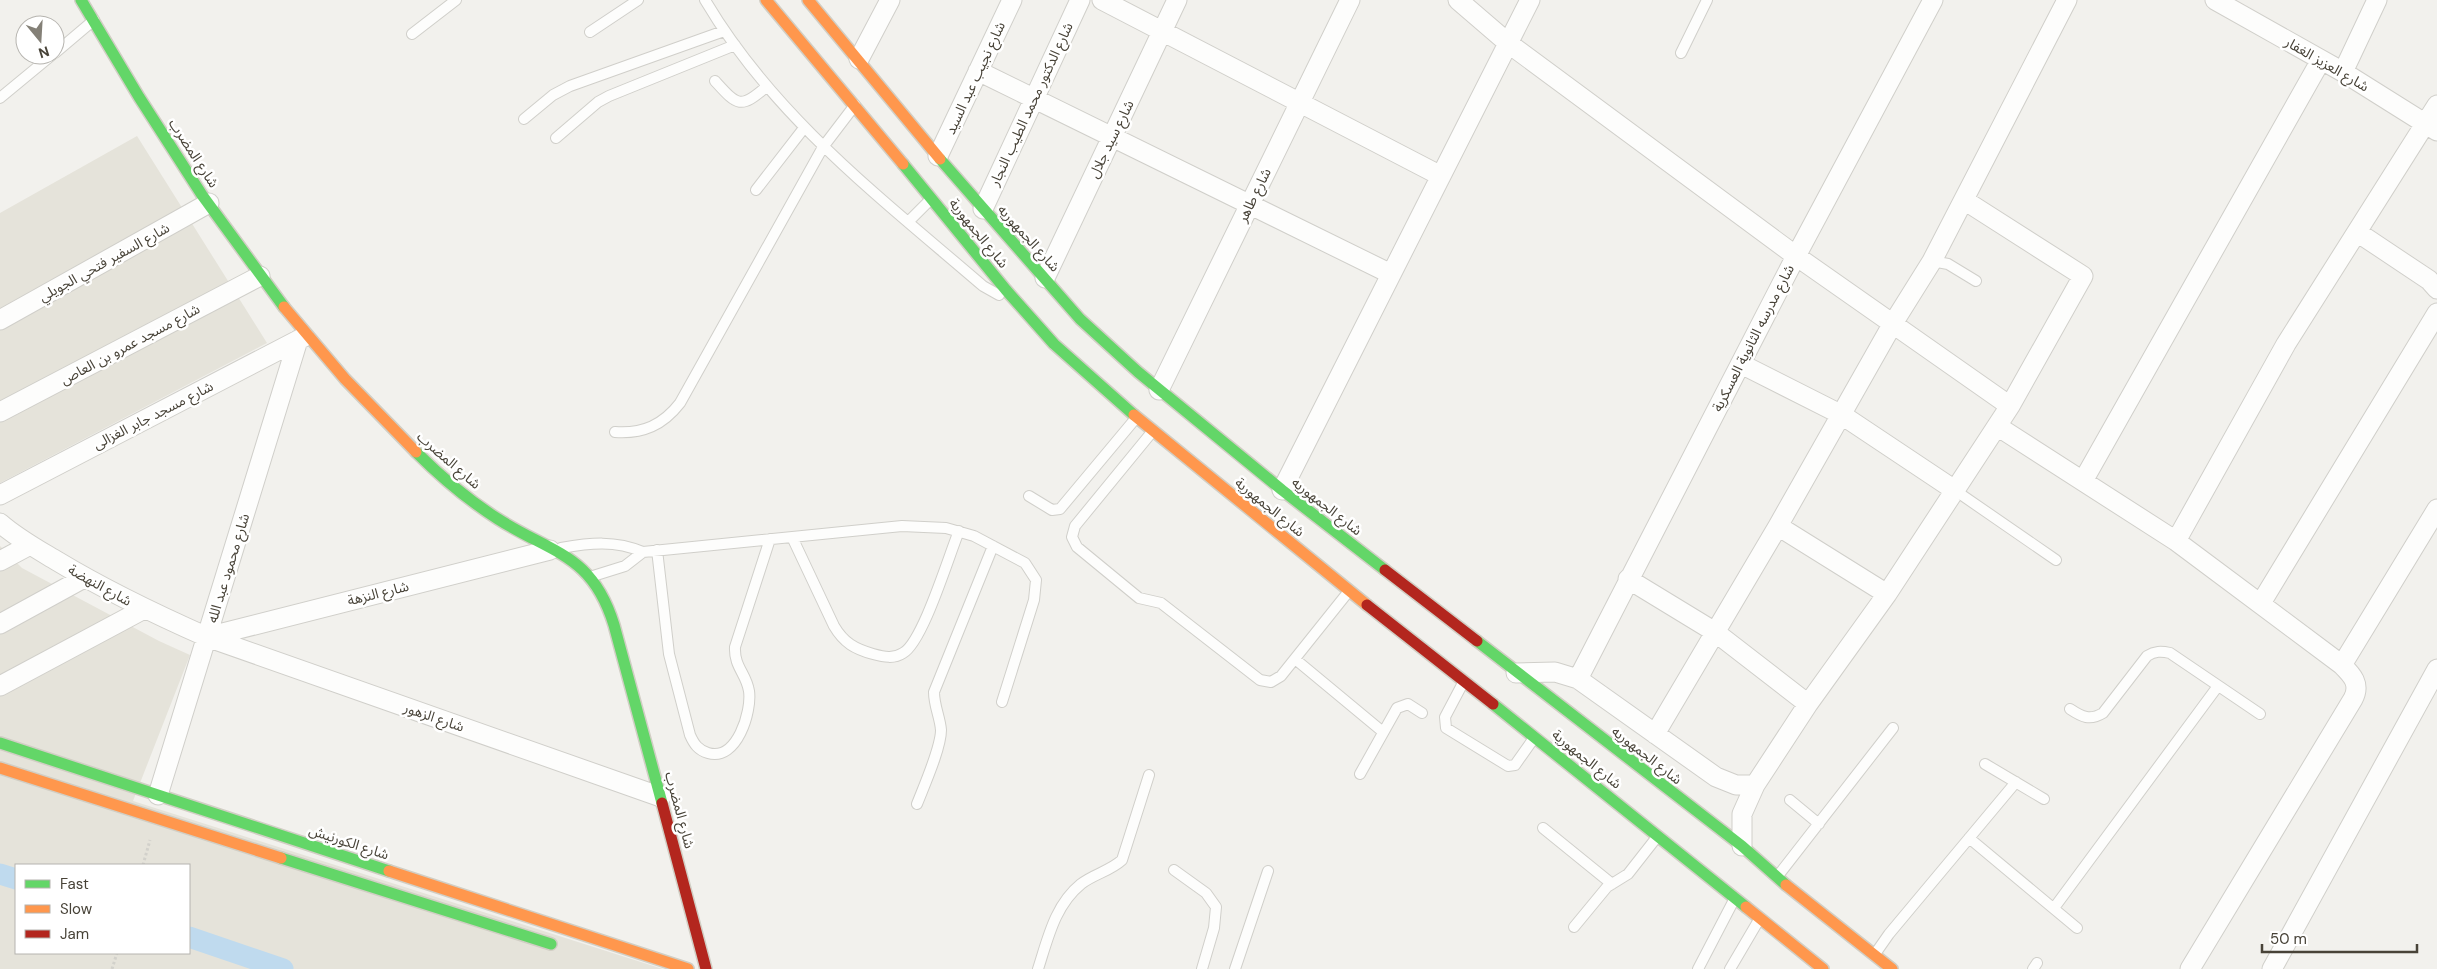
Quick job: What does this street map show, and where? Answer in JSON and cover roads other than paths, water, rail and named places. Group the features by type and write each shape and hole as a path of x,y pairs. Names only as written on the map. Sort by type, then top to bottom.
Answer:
{"main road":[{"name":"شارع المضرب","path":"81,0 95,20 139,97 209,204 302,338 427,463 472,500 506,524 579,566 601,591 614,625 706,969"},
{"name":"شارع الجمهورية","path":"766,0 1054,344 1136,418 1349,591 1535,736 1602,784 1636,812 1658,836 1823,969"},
{"name":"شارع الجمهوريه","path":"808,0 983,209 1080,319 1159,390 1282,490 1516,673 1621,760 1742,846 1777,878 1892,969"},
{"name":"شارع الكورنيش","path":"0,743 688,969"},
{"path":"0,768 563,948"}],"street":[{"path":"859,59 890,0"},
{"name":"شارع نجيب عبد السيد","path":"938,156 1012,0"},
{"name":"شارع الدكتور محمد الطيب النجار","path":"983,209 1080,0"},
{"path":"1102,0 1441,176"},
{"name":"شارع سيد جلال","path":"1045,278 1177,0"},
{"name":"شارع طاهر","path":"1159,390 1350,0"},
{"path":"1458,0 1508,43 1796,256 2010,406"},
{"path":"1282,490 1530,0"},
{"name":"شارع مدرسه الثانوية العسكرية","path":"1578,679 1796,256 1932,0"},
{"path":"1655,734 1778,526 1892,325 1932,261 2067,0"},
{"path":"2343,72 2377,0"},
{"name":"شارع العزيز الغفار","path":"2226,3 2432,127"},
{"path":"2083,482 2321,60"},
{"path":"978,71 1391,274"},
{"path":"2176,541 2286,344 2357,232 2432,127 2437,105"},
{"path":"1742,846 1742,814 1747,799 1755,785 1808,704 1887,594 1998,426 2083,276 1964,200"},
{"name":"شارع السفير فتحي الجويلي","path":"0,320 209,204"},
{"path":"2357,232 2429,280 2437,289"},
{"name":"شارع مسجد عمرو بن العاص","path":"0,412 260,276"},
{"path":"2261,603 2437,313"},
{"name":"شارع مسجد جابر الغزالى","path":"0,495 302,338"},
{"name":"شارع محمود عبد الله","path":"158,795 302,338"},
{"path":"1740,364 1842,415 1956,490"},
{"path":"1998,426 2176,541 2342,665 2355,679 2356,694 2190,969"},
{"path":"2342,665 2437,509"},
{"name":"شارع النهضة","path":"0,523 30,545 84,578 144,609 207,637"},
{"path":"1778,526 1887,594"},
{"path":"0,561 30,545"},
{"name":"شارع النزهة","path":"207,637 550,550"},
{"path":"0,624 84,578"},
{"path":"1628,580 1715,632 1808,704"},
{"path":"0,686 144,609"},
{"name":"شارع الزهور","path":"207,637 661,797"},
{"path":"2272,969 2437,670"},
{"path":"1516,673 1555,672 1578,679 1716,778 1736,785 1755,785"}],"lane":[{"path":"412,34 456,0"},
{"path":"590,32 638,0"},
{"path":"705,0 724,31 766,86 823,147 983,286 1017,302"},
{"path":"1681,52 1707,0"},
{"path":"65,45 95,20"},
{"path":"524,119 553,94 565,88 724,31"},
{"path":"556,138 598,102 609,96 735,46"},
{"path":"0,98 40,65"},
{"path":"715,82 734,101 741,103 747,102 766,86"},
{"path":"615,432 630,433 652,427 671,415 680,403 823,147 855,105"},
{"path":"756,190 804,128"},
{"path":"908,221 932,198"},
{"path":"1932,261 1948,264 1976,281"},
{"path":"1029,496 1052,510 1060,509 1136,418"},
{"path":"1153,431 1075,526 1072,536 1074,543 1139,598 1161,603 1260,680 1266,682 1277,680 1349,591"},
{"path":"1956,490 2056,560"},
{"path":"550,550 608,542 621,544 643,552 902,526 932,526 959,531 994,546 1025,564 1036,580 1036,590 1002,702"},
{"path":"792,537 834,626 843,639 856,650 893,657 907,650 917,639 959,531"},
{"path":"657,550 668,654 690,735 694,744 702,751 722,754 732,748 738,740 749,703 749,688 737,665 735,647 770,539"},
{"path":"917,804 940,739 941,731 935,709 934,692 994,546"},
{"path":"590,577 625,566 643,552"},
{"path":"2070,709 2083,717 2097,717 2103,713 2141,662 2154,652 2170,653 2260,714"},
{"path":"1295,659 1383,732"},
{"path":"1465,680 1444,717 1444,725 1449,730 1508,766 1515,765 1535,736"},
{"path":"2054,908 2218,686"},
{"path":"1360,774 1400,706 1408,704 1422,713"},
{"path":"1777,878 1893,728"},
{"path":"1985,764 2044,799"},
{"path":"1038,969 1057,914 1068,897 1082,883 1112,868 1122,860 1149,775"},
{"path":"1874,955 1889,934 2016,782"},
{"path":"1790,800 1819,824"},
{"path":"1543,828 1612,884"},
{"path":"1574,927 1602,892 1628,874 1658,836"},
{"path":"1969,838 2077,928"},
{"path":"1174,870 1206,893 1216,907 1214,928 1202,969"},
{"path":"1235,969 1268,871"},
{"path":"1698,969 1736,898"},
{"path":"1730,969 1760,917"}],"waterway":[{"path":"0,874 15,879"},
{"path":"190,937 283,969"}]}
